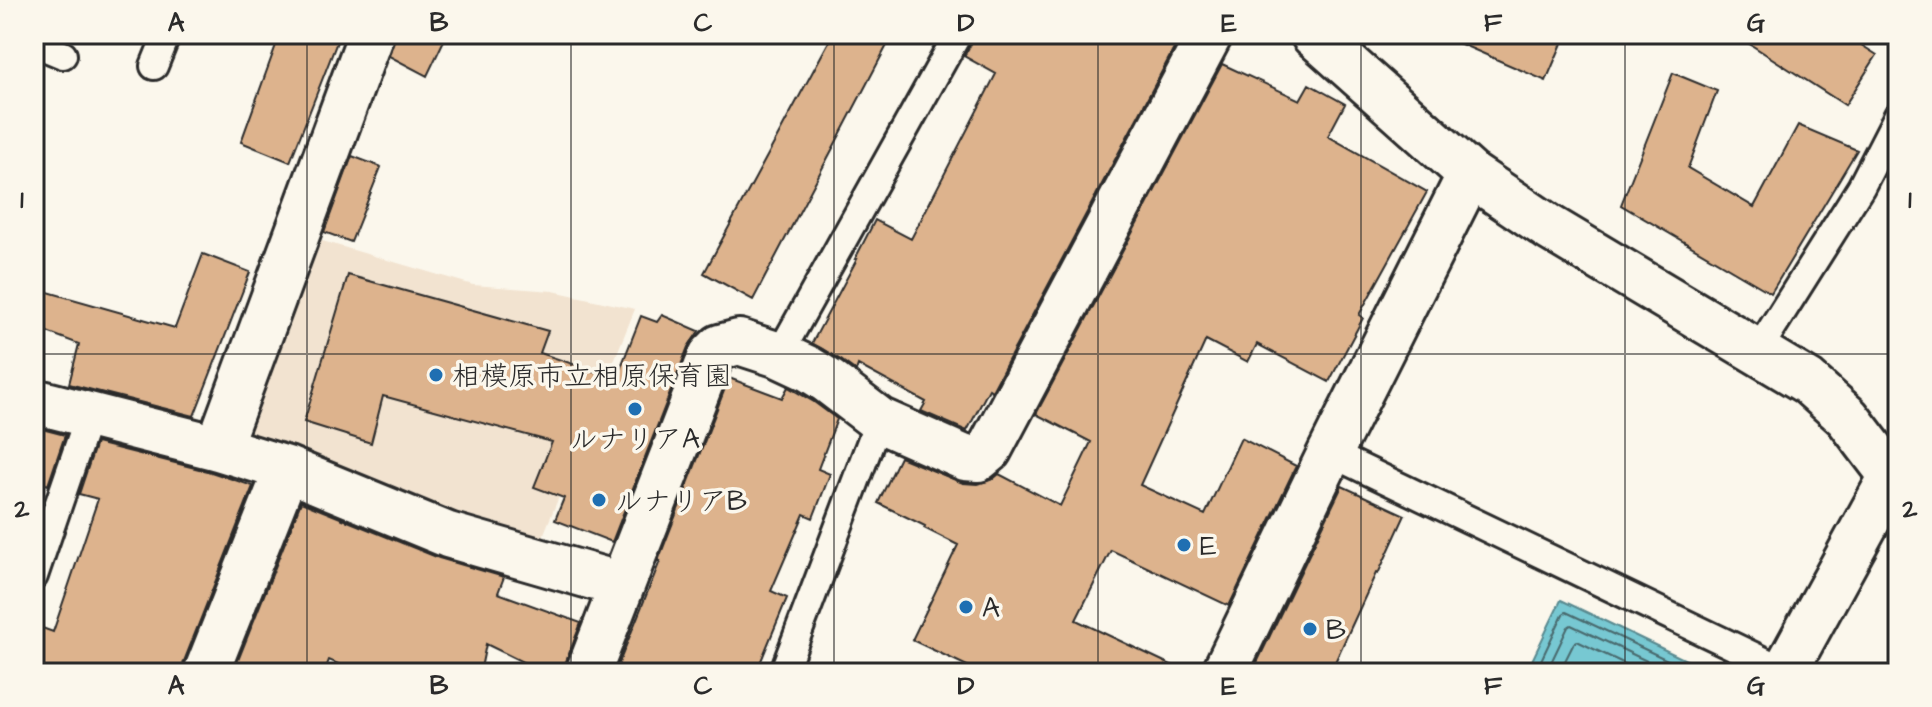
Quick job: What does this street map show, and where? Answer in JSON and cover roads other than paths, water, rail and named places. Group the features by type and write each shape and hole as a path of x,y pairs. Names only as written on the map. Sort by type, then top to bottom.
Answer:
{"street":[{"path":"218,448 371,34"},
{"path":"588,673 711,356 720,347 739,342 779,355 828,381 879,420 965,458 978,459 989,450 1210,34"},
{"path":"1322,38 1470,174 1550,228 1808,382 1847,417 1895,480 1784,672"},
{"path":"1224,673 1470,174"},
{"path":"34,401 287,469 448,535 621,585"},
{"path":"206,673 287,469"}],"lane":[{"path":"154,66 167,34"},
{"path":"779,355 958,34"},
{"path":"34,43 63,55"},
{"path":"1757,352 1861,187 1898,115"},
{"path":"34,576 89,415"},
{"path":"783,673 879,420"},
{"path":"1330,453 1784,672"}],"water":[{"path":"1561,600 1713,673 1526,673"}],"place":[{"name":"相模原市立相原保育園","path":"436,375"},
{"name":"ルナリアA","path":"635,409"},
{"name":"ルナリアB","path":"599,500"},
{"name":"E","path":"1184,545"},
{"name":"A","path":"966,607"},
{"name":"B","path":"1310,629"}]}
